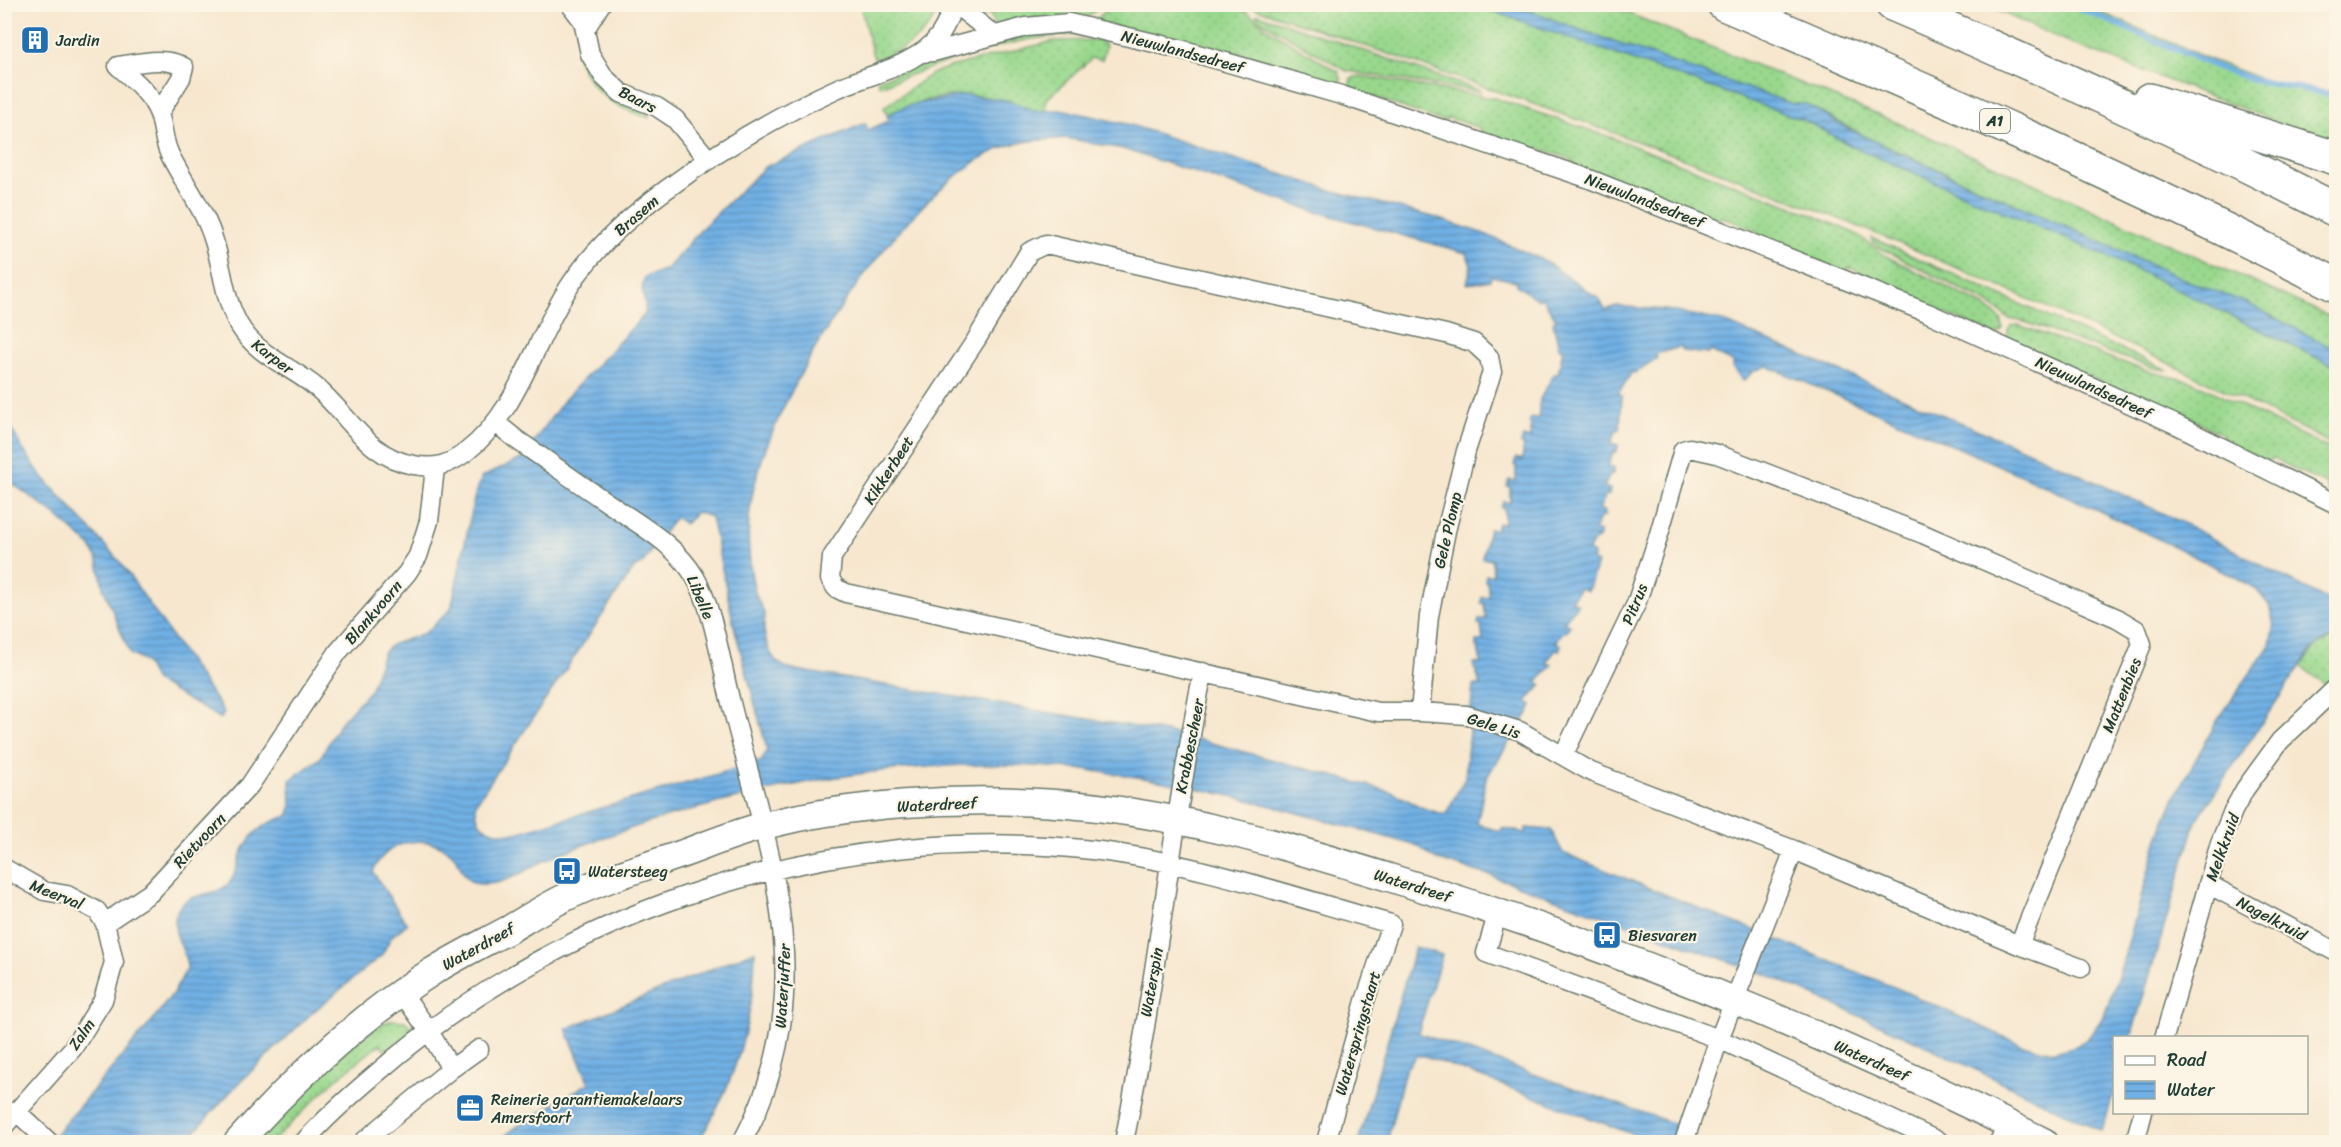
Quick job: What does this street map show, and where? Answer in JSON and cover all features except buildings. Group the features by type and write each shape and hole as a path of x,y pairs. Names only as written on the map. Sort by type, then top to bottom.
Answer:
{"highway":[{"name":"A1","path":"1724,4 1900,79 2110,174 2337,285"},
{"path":"1892,4 2037,66 2249,165 2337,210"},
{"path":"2037,66 2337,158"}],"street":[{"name":"Baars","path":"570,4 586,28 590,54 603,77 621,93 657,107 675,119 709,160"},
{"path":"586,28 601,4"},
{"path":"921,52 942,32 954,4 994,35"},
{"name":"Nieuwlandsedreef","path":"921,52 933,52 994,35 1057,23 1083,25 1341,95 1556,167 1721,230 2000,344 2178,425 2337,504"},
{"name":"Brasem","path":"435,468 462,454 496,423 519,385 566,293 590,260 621,226 644,206 709,160 832,91 899,65 921,52"},
{"name":"Karper","path":"159,113 181,78 184,67 177,63 163,61 111,66 139,84 159,113 168,153 196,200 212,233 229,304 248,339 260,351 317,388 365,440 390,459 435,468"},
{"name":"Kikkerbeet","path":"1203,672 846,592 836,588 830,579 832,557 1034,248 1046,244 1276,296"},
{"name":"Gele Plomp","path":"1276,296 1446,334 1474,344 1489,357 1492,372 1466,452 1429,616 1420,712"},
{"name":"Libelle","path":"496,423 674,549 696,578 714,629 762,826"},
{"name":"Pitrus","path":"1563,756 1636,604 1683,450 1690,448 1717,454 1923,534"},
{"name":"Blankvoorn","path":"279,742 338,652 387,598 418,556 429,520 435,468"},
{"name":"Mattenbies","path":"1923,534 2117,618 2137,630 2142,644 2019,945"},
{"path":"1203,672 1378,712 1420,712"},
{"name":"Krabbescheer","path":"1176,820 1203,672"},
{"name":"Melkkruid","path":"2165,1036 2220,843 2245,789 2280,741 2337,688"},
{"name":"Gele Lis","path":"1420,712 1467,716 1520,731 1563,756"},
{"name":"Rietvoorn","path":"105,923 150,892 185,856 250,785 279,742"},
{"path":"1563,756 1591,772 1794,850 2019,945 2081,968"},
{"name":"Waterdreef","path":"238,1143 279,1096 342,1040 402,993 430,973 577,891 762,826 854,810 960,801 1046,802 1176,820 1311,854 1498,912 1735,999 2003,1133 2044,1143"},
{"name":"Waterspin","path":"1124,1143 1171,863 1176,820"},
{"name":"Waterjuffer","path":"742,1143 765,1092 783,1012 786,950 784,922 762,826"},
{"path":"304,1143 327,1116 455,1010 511,975 605,927 688,893 773,870 864,854 992,845 1092,850 1171,863"},
{"path":"1684,1143 1719,1040 1794,850"},
{"name":"Waterspringstaart","path":"1171,863 1391,924 1365,1001 1326,1143"},
{"name":"Meerval","path":"4,868 44,891 67,895 83,903 97,911 105,923"},
{"name":"Nagelkruid","path":"2208,884 2337,952"},
{"path":"1498,912 1486,953 1719,1040 1940,1143"},
{"name":"Zalm","path":"4,1126 18,1113 72,1048 103,1000 114,962 105,923"},
{"path":"402,993 429,1031 451,1069"},
{"path":"363,1143 451,1069 479,1049"},
{"path":"18,1113 45,1140"},
{"path":"2135,1143 2143,1114"}],"green space":[{"path":"860,4 939,5 930,25 916,40 877,59 873,56"},
{"path":"967,5 1104,5 1083,20 1002,27 994,25 991,15 984,14 983,17"},
{"path":"1113,5 1229,5 1247,12 1268,29 1339,72 1340,87 1256,64 1252,57 1178,37 1171,41 1094,21"},
{"path":"1246,5 1475,5 1804,120 1852,146 2127,265 2336,367 2336,446 2266,410 2051,309 1832,216 1631,139"},
{"path":"1514,5 1608,5 1905,126 2336,319 2336,350 2265,313 1872,140 1806,104 1793,104"},
{"path":"1985,5 2084,5 2211,60 2277,85 2336,92 2336,144 2075,45"},
{"path":"1258,14 1480,92 1347,71 1261,21 1256,16"},
{"path":"1051,29 1089,36 1065,35 1011,43 983,50 880,86 878,80 965,49"},
{"path":"1100,40 1106,46 1102,60 1092,58 1047,99 1045,111 973,95 935,98 887,115 884,107 933,73 953,66 1054,41"},
{"path":"584,52 646,110 649,118 613,103 595,88 577,54"},
{"path":"1360,76 1494,98 1613,138 1811,214 1856,234 1886,256 1988,308 2002,320 2003,330 1996,335 1904,296 1901,289 1850,268 1843,271 1761,239 1758,231 1722,217 1715,220 1575,166 1571,159 1538,148 1530,151 1483,135 1480,128 1449,118 1442,121 1349,89 1351,78"},
{"path":"1872,238 2168,370 2153,368 2025,322 2009,319 1991,305 1879,247 1872,242"},
{"path":"2018,325 2147,371 2193,382 2336,452 2336,496 2328,491 2326,484 2274,459 2267,461 2224,441 2222,434 2173,409 2165,412 2007,339 2011,326"},
{"path":"2336,637 2336,676 2326,685 2301,666 2317,645"},
{"path":"392,1020 405,1021 412,1028 411,1036 389,1056 380,1044 334,1081 272,1142 249,1142 319,1070 381,1024"}],"water":[{"path":"1475,5 1514,5 1793,104 1806,104 1846,128 1895,151 2188,281 2247,303 2336,350 2336,367 2127,265 1852,146 1804,120"},
{"path":"964,95 1007,100 1035,111 1065,110 1131,125 1330,190 1437,218 1487,235 1545,261 1598,298 1606,310 1616,306 1666,310 1722,321 2042,457 2179,521 2336,605 2336,637 2323,641 2311,650 2196,821 2131,1036 2113,1036 2113,1096 2102,1131 1927,1046 1770,976 1489,875 1435,859 1418,846 1244,799 1154,780 1066,768 985,765 903,769 862,774 742,797 670,816 598,840 552,857 496,883 474,883 464,873 451,853 430,842 418,841 396,847 378,861 373,872 407,924 391,937 382,955 312,1013 234,1088 185,1142 49,1142 174,992 187,968 175,929 176,915 180,907 185,901 224,887 231,881 243,850 252,836 271,822 288,816 291,808 290,780 320,758 340,723 371,689 383,653 391,645 425,633 451,609 475,495 482,477 521,459 565,399 645,314 642,287 645,277 667,269 704,226 765,167 865,123 868,130 889,121 887,115 906,106","holes":["1066,138 1123,149 1314,211 1466,253 1471,265 1467,284 1490,280 1491,276 1517,281 1516,285 1538,300 1542,298 1556,319 1553,322 1559,348 1563,349 1558,374 1554,374 1540,399 1538,419 1531,417 1530,439 1523,437 1522,460 1516,458 1514,465 1516,466 1516,481 1509,480 1507,486 1510,487 1510,503 1503,501 1501,508 1504,508 1504,524 1498,523 1496,530 1489,529 1482,558 1492,560 1493,575 1486,575 1485,581 1489,597 1482,597 1481,603 1484,603 1486,619 1479,619 1478,625 1481,625 1483,641 1476,641 1481,663 1474,663 1474,669 1480,685 1473,685 1465,778 1445,815 1421,807 1392,792 1178,734 790,669 779,663 771,654 764,631 764,613 756,595 751,569 748,533 752,497 764,454 785,406 812,353 846,300 883,251 922,207 961,172 999,149 1032,141","1681,347 1682,351 1708,354 1711,351 1734,363 1732,367 1743,381 1754,371 1767,366 1945,442 2121,521 2237,578 2255,588 2269,605 2274,624 2270,645 2217,721 2175,797 2159,835 2120,971 2104,1016 2088,1038 2076,1046 2054,1052 2022,1045 1901,990 1563,853 1551,830 1526,828 1526,833 1502,828 1501,832 1477,824 1486,778 1529,712 1532,705 1526,701 1542,685 1537,682 1552,665 1546,662 1556,650 1559,651 1561,645 1555,642 1565,630 1567,631 1570,625 1564,622 1578,604 1571,601 1580,588 1588,591 1597,563 1592,561 1594,554 1588,551 1596,538 1598,539 1600,532 1594,530 1601,516 1604,517 1605,511 1599,509 1606,495 1609,495 1610,489 1604,487 1611,473 1613,474 1614,467 1608,466 1614,451 1617,452 1618,445 1611,444 1617,429 1620,430 1622,396 1618,394 1632,372 1635,373 1657,358 1656,354","696,512 711,517 735,630 767,749 762,761 516,833 500,833 482,825 476,812 476,803 634,568 642,564 675,517 685,524"]},
{"path":"4,415 22,448 41,475 121,563 224,712 221,719 155,681 145,662 130,654 103,587 98,561 91,547 57,516 5,478"},
{"path":"1415,947 1442,955 1418,1033 1675,1124 1672,1142 1653,1142 1425,1056 1416,1056 1405,1070 1387,1142 1358,1142"},
{"path":"755,951 751,1001 740,1050 722,1097 698,1142 497,1142 520,1124 589,1083 566,1029"}],"waterway":[{"path":"2070,4 2222,69 2258,81 2336,95"}],"place":[{"name":"Jardin","path":"35,40"},
{"name":"Watersteeg","path":"567,871"},
{"name":"Biesvaren","path":"1607,935"},
{"name":"Reinerie garantiemakelaars Amersfoort","path":"470,1108"}]}
